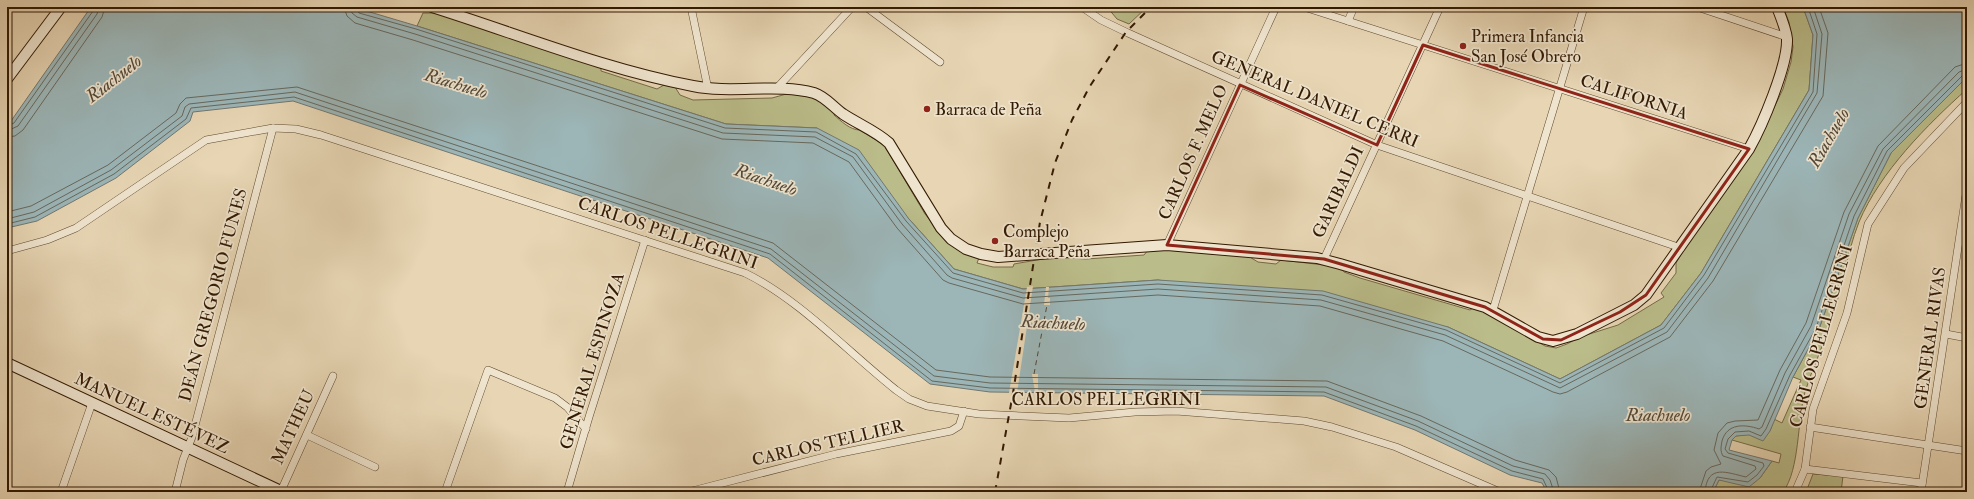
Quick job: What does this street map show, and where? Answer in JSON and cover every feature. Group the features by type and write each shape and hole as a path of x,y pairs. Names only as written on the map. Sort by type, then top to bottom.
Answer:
{"main road":[{"path":"7,79 61,7"},
{"path":"432,7 446,9 612,66 708,89 776,89 808,92 819,96 844,115 881,136 895,151 942,228 956,243 973,252 993,257 1012,258 1047,253 1167,245 1324,259 1493,310 1543,339 1556,341 1573,336 1634,305 1642,299 1652,288 1681,248 1704,211 1749,149 1760,128 1784,63 1787,37 1777,7"},
{"name":"MANUEL ESTÉVEZ","path":"7,363 282,491"}],"street":[{"path":"691,7 708,89"},
{"path":"776,89 852,7"},
{"path":"866,7 940,62"},
{"name":"GENERAL DANIEL CERRI","path":"1082,7 1093,15 1128,33 1240,85 1377,145 1681,248"},
{"path":"1093,15 1097,7"},
{"name":"CARLOS F. MELO","path":"1167,245 1276,7"},
{"name":"CALIFORNIA","path":"1304,7 1749,149"},
{"path":"1348,21 1354,7"},
{"name":"GARIBALDI","path":"1324,259 1440,7"},
{"path":"1493,310 1584,7"},
{"path":"1697,7 1787,37"},
{"name":"CARLOS PELLEGRINI","path":"1795,492 1805,469 1810,427 1820,388 1847,313 1868,224 1904,168 1967,102"},
{"name":"CARLOS PELLEGRINI","path":"7,251 42,242 76,228 206,140 273,128 296,129 321,135 735,269 754,277 795,306 880,378 909,399 927,406 964,411 1056,418 1176,411 1304,421 1332,427 1396,448 1500,492"},
{"name":"DEÁN GREGORIO FUNES","path":"175,492 192,437 273,128"},
{"name":"GENERAL RIVAS","path":"1921,492 1964,222 1967,188"},
{"name":"GENERAL ESPINOZA","path":"567,492 645,240"},
{"path":"1946,334 1967,338"},
{"path":"445,492 488,370 556,398 567,407 586,429"},
{"name":"MATHEU","path":"282,491 333,376"},
{"path":"61,492 92,403"},
{"name":"CARLOS TELLIER","path":"688,492 836,454 951,431 959,426 964,411"},
{"path":"1810,427 1967,451"},
{"path":"307,435 375,468"},
{"path":"1805,469 1922,483"}],"highlighted area":[{"path":"1423,45 1749,149 1646,295 1620,312 1561,340 1543,339 1485,307 1324,259 1167,245 1240,85 1377,145"}],"green space":[{"path":"1107,7 1147,7 1129,24 1117,19"},
{"path":"1783,7 1803,7 1813,35 1809,90 1701,273 1661,325 1560,379 1448,327 1158,280 1023,289 954,269 909,219 817,128 726,124 417,26 423,13 437,13 601,67 601,71 657,89 664,85 675,87 680,95 693,100 772,98 790,93 808,95 825,102 835,112 834,115 846,125 856,130 860,130 884,145 925,214 939,231 979,258 977,263 993,267 1013,267 1014,264 1054,257 1086,259 1144,255 1148,250 1172,249 1248,256 1258,262 1276,264 1281,260 1341,267 1344,272 1360,278 1470,310 1475,307 1492,315 1545,346 1556,348 1580,337 1618,325 1664,297 1661,293 1676,273 1676,263 1696,230 1759,139 1783,89 1791,62 1793,47 1789,22"},
{"path":"1967,77 1967,89 1936,118 1892,167 1868,203 1859,222 1838,299 1805,392 1795,458 1792,471 1783,492 1713,492 1719,480 1760,478 1772,461 1779,463 1781,454 1732,440 1736,436 1770,431 1774,419 1782,423 1801,380 1793,377 1819,329 1858,218 1891,153"},
{"path":"1813,474 1843,476 1841,492 1806,492"}],"water":[{"name":"Riachuelo","path":"91,7 353,7 726,124 817,128 859,150 909,219 954,269 1023,289 1158,280 1323,291 1448,327 1560,379 1661,325 1701,273 1809,90 1813,35 1803,7 1967,7 1967,77 1891,153 1858,218 1819,329 1793,377 1770,431 1763,441 1749,435 1736,436 1732,440 1729,450 1772,461 1760,478 1749,487 1719,480 1713,492 1547,492 1542,483 1510,475 1415,430 1324,396 990,392 930,384 768,258 293,101 193,112 190,121 116,178 37,221 7,228 7,123 11,121"}],"pier":[{"path":"1033,286 1017,393 1009,393 1027,287"},
{"path":"1046,287 1049,287 1048,298 1050,298 1050,305 1044,305"},
{"path":"1032,374 1038,374 1038,392 1035,392"}],"ferry route":[{"path":"1034,374 1047,305"}],"railway":[{"path":"995,492 1013,393 1040,222 1055,163 1072,120 1090,86 1126,32 1151,7"}],"place":[{"name":"Primera Infancia San José Obrero","path":"1463,46"},
{"name":"Barraca de Peña","path":"927,109"},
{"name":"Complejo Barraca Peña","path":"995,241"}]}
